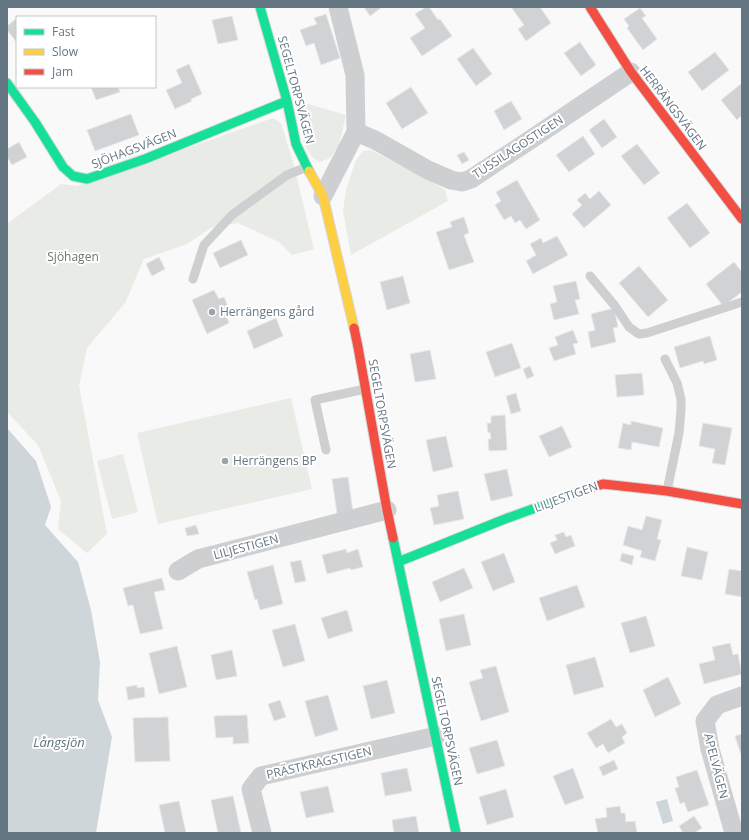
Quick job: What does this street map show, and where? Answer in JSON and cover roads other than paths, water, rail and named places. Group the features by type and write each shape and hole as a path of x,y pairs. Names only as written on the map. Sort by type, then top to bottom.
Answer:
{"street":[{"name":"SEGELTORPSVÄGEN","path":"260,7 287,101 296,144 307,167 324,196 358,347 387,510 456,833"},
{"path":"324,196 356,132 355,75 338,7"},
{"name":"HERRÄNGSVÄGEN","path":"590,7 631,72 742,219"},
{"name":"TUSSILAGOSTIGEN","path":"356,132 375,140 428,170 451,180 462,182 471,179 631,72"},
{"name":"SJÖHAGSVÄGEN","path":"7,82 35,122 63,167 73,176 87,179 144,159 287,101"},
{"name":"LILJESTIGEN","path":"398,562 505,519 603,484 667,491 742,504"},
{"name":"LILJESTIGEN","path":"178,571 198,559 387,510"},
{"name":"APELVÄGEN","path":"734,833 710,749 705,721 717,705 742,696"},
{"name":"PRÄSTKRAGSTIGEN","path":"262,833 251,789 261,776 436,736"}],"lane":[{"path":"194,279 204,245 232,214 287,175 307,167"},
{"path":"590,276 615,306 629,327 639,334 647,333 742,302"},
{"path":"665,359 677,383 682,410 679,433 667,491"},
{"path":"326,450 315,400 365,389"}],"water":[{"name":"Långsjön","path":"7,428 36,461 51,507 45,525 78,562 91,610 100,662 98,700 112,737 96,833 7,833"},
{"path":"667,799 673,821 663,824 656,802"}],"place":[{"name":"Herrängens gård","path":"212,312"},
{"name":"Herrängens BP","path":"225,461"}],"park label":[{"name":"Sjöhagen","path":"73,257"}]}
